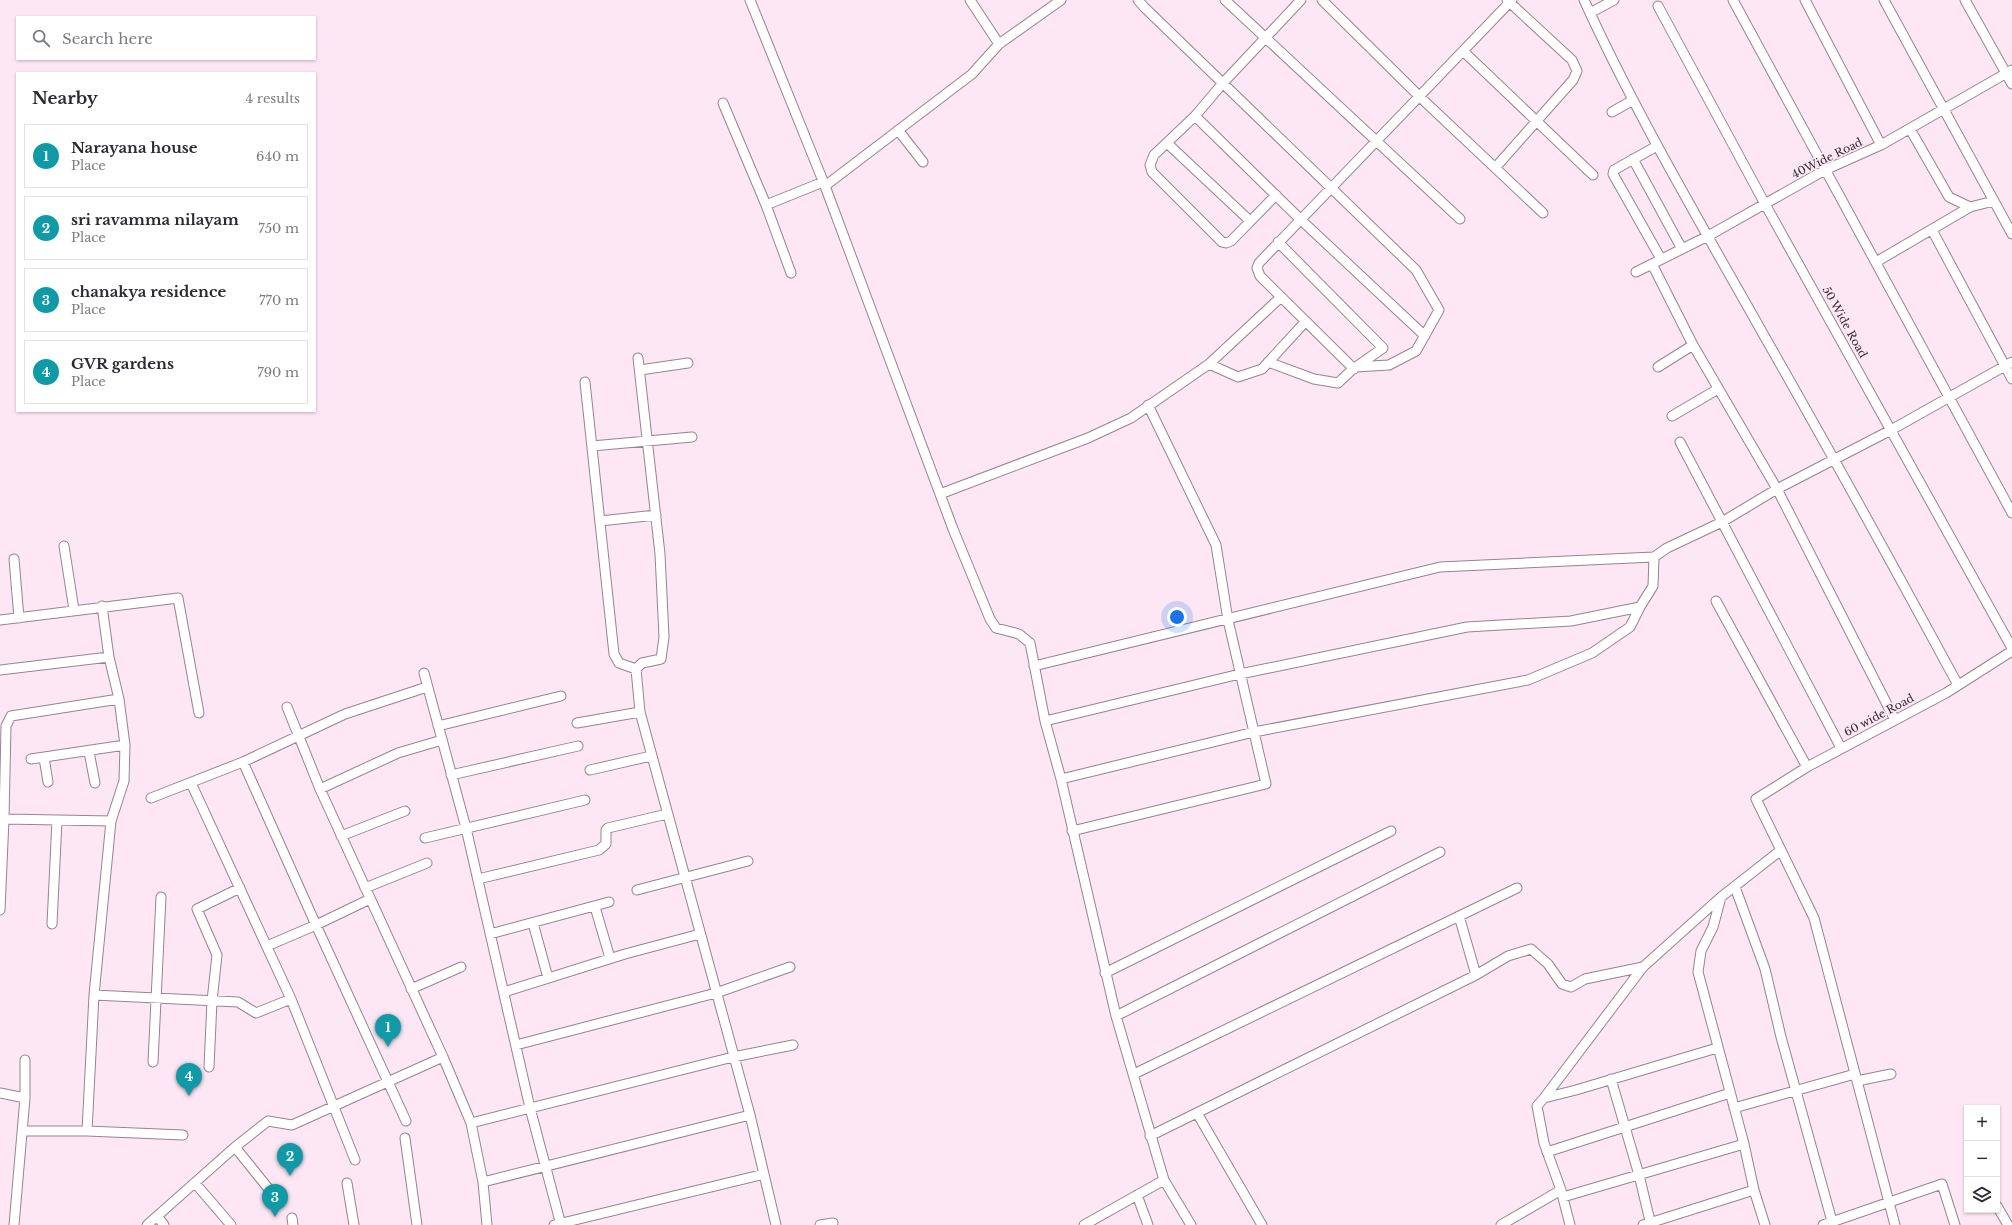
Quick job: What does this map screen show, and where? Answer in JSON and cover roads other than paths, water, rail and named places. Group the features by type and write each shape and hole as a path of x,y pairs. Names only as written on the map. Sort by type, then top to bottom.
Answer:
{"street":[{"path":"750,0 824,184 940,494 990,619 996,628 1019,634 1030,643 1045,721 1061,779 1116,1016 1164,1180 1191,1225"},
{"path":"971,0 999,44"},
{"path":"766,205 824,184 972,74 999,44 1061,0"},
{"path":"1138,0 1144,7 1332,188 1416,270 1439,310 1416,351 1389,365 1355,368 1260,276 1257,268 1259,263 1300,219 1332,188 1376,140 1420,97 1509,1 1572,60 1576,71 1573,80 1495,168"},
{"path":"1225,0 1460,219"},
{"path":"1276,195 1231,241 1226,243 1222,242 1152,172 1150,164 1154,155 1195,116 1223,83 1301,0"},
{"path":"1322,0 1420,97 1543,214"},
{"path":"1584,0 1657,146 1835,459 1958,685"},
{"path":"1590,13 1614,0"},
{"path":"1733,0 2012,513"},
{"path":"1805,0 1881,145"},
{"path":"1884,0 2012,234"},
{"path":"1965,0 2009,72 2012,84"},
{"name":"50 Wide Road","path":"1658,6 1764,204 1892,430 2012,650"},
{"path":"1463,51 1593,175"},
{"name":"40Wide Road","path":"1636,272 1708,236 1825,170 1881,145 2009,72"},
{"path":"1612,112 1633,100"},
{"path":"722,103 766,205 791,273"},
{"path":"1195,116 1300,219 1425,336"},
{"path":"1910,129 1949,197 1970,208"},
{"path":"898,130 923,162"},
{"path":"1167,143 1250,221"},
{"path":"1657,146 1614,170 1614,174 1661,259"},
{"path":"1633,159 1682,249"},
{"path":"1876,262 1970,208 1994,201"},
{"path":"1932,230 2008,364 2012,379"},
{"path":"1268,362 1314,379 1338,383 1355,368 1383,348 1278,242"},
{"path":"1652,264 1693,345 1777,489 1895,720"},
{"path":"940,494 1088,438 1131,418 1209,364 1281,297"},
{"path":"1209,364 1238,377 1249,375 1262,369 1306,321"},
{"path":"1658,367 1693,345"},
{"path":"636,669 642,663 660,659 663,646 660,554 638,358"},
{"path":"640,370 688,363"},
{"path":"1034,666 1228,620 1440,567 1654,557 1668,548 1722,522 1777,489 1892,430 2008,364"},
{"path":"585,382 614,654 619,663 636,669"},
{"path":"1672,416 1718,389"},
{"path":"1072,831 1266,784 1228,620 1216,545 1148,405"},
{"path":"592,446 692,437"},
{"path":"1680,442 1841,748"},
{"path":"600,521 656,515"},
{"path":"64,546 74,610"},
{"path":"1061,779 1254,732 1528,680 1592,654 1630,627 1653,586 1654,557"},
{"path":"14,559 19,618"},
{"path":"0,620 102,606 178,598 199,713"},
{"path":"1716,601 1806,767"},
{"path":"87,1130 94,996 111,821 124,781 125,745 119,699 109,656 102,606"},
{"path":"1045,721 1240,674 1467,627 1571,621 1640,607"},
{"name":"60 wide Road","path":"1781,850 1756,799 1806,767 1958,685 2012,650"},
{"path":"0,670 109,656"},
{"path":"636,669 640,712 651,756 750,1115 776,1225"},
{"path":"424,673 466,828 558,1224 764,1174"},
{"path":"151,798 243,762 345,714 427,687"},
{"path":"438,726 561,696"},
{"path":"0,910 4,819 3,726 11,716 119,699"},
{"path":"287,707 320,789 443,1057 470,1123 483,1182 487,1225"},
{"path":"577,723 640,712"},
{"path":"320,789 398,753 442,740"},
{"path":"31,759 89,752 125,745"},
{"path":"451,775 578,746"},
{"path":"89,752 95,783"},
{"path":"590,770 651,756"},
{"path":"44,758 48,782"},
{"path":"243,762 406,1121"},
{"path":"191,783 291,999 336,1107 355,1160"},
{"path":"425,838 586,800"},
{"path":"342,836 405,811"},
{"path":"478,879 599,850 606,844 606,830 608,828 667,814"},
{"path":"4,819 111,821"},
{"path":"52,924 57,820"},
{"path":"1105,973 1391,831"},
{"path":"1570,1225 1562,1194 1547,1152 1537,1106 1643,966 1721,898 1781,850 1814,918 1895,1225"},
{"path":"1116,1016 1440,852"},
{"path":"637,890 748,861"},
{"path":"365,888 427,863"},
{"path":"1735,887 1765,969 1829,1224 1942,1184 1955,1225"},
{"path":"209,1066 212,1001 217,955 197,909 240,888"},
{"path":"1134,1074 1517,888"},
{"path":"153,1062 161,898"},
{"path":"267,946 316,925 370,898"},
{"path":"1721,898 1713,927 1701,951 1698,972 1717,1048 1744,1144 1754,1190 1765,1225"},
{"path":"490,934 609,902"},
{"path":"595,907 610,958"},
{"path":"1459,916 1476,975"},
{"path":"533,923 548,978"},
{"path":"504,992 610,958 700,934"},
{"path":"1150,1136 1476,975 1508,956 1531,949 1548,964 1562,984 1571,987 1585,979 1643,966"},
{"path":"411,989 461,967"},
{"path":"516,1045 716,992 790,967"},
{"path":"94,996 238,1002 256,1013 291,999"},
{"path":"470,1123 733,1056 792,1045"},
{"path":"1544,1098 1717,1048"},
{"path":"147,1225 235,1147 268,1121 292,1125 336,1107 443,1057"},
{"path":"14,1225 25,1098 25,1060"},
{"path":"1734,1108 1795,1091 1856,1078 1891,1074"},
{"path":"1611,1079 1639,1175 1648,1224 1754,1190"},
{"path":"0,1093 25,1098"},
{"path":"1547,1152 1730,1093"},
{"path":"1197,1112 1262,1225"},
{"path":"483,1182 545,1165 750,1115"},
{"path":"22,1131 87,1130 183,1135"},
{"path":"405,1138 417,1225"},
{"path":"1501,1225 1562,1194 1639,1175 1744,1144"},
{"path":"235,1147 276,1198"},
{"path":"1084,1225 1164,1180"},
{"path":"195,1183 231,1225"},
{"path":"347,1183 354,1225"},
{"path":"1137,1195 1148,1225"},
{"path":"2000,1211 2008,1225"},
{"path":"156,1216 164,1225"},
{"path":"820,1225 833,1223"}],"place":[{"name":"Narayana house","path":"388,1047"},
{"name":"GVR gardens","path":"189,1096"},
{"name":"sri ravamma nilayam","path":"290,1176"},
{"name":"chanakya residence","path":"275,1217"}]}
